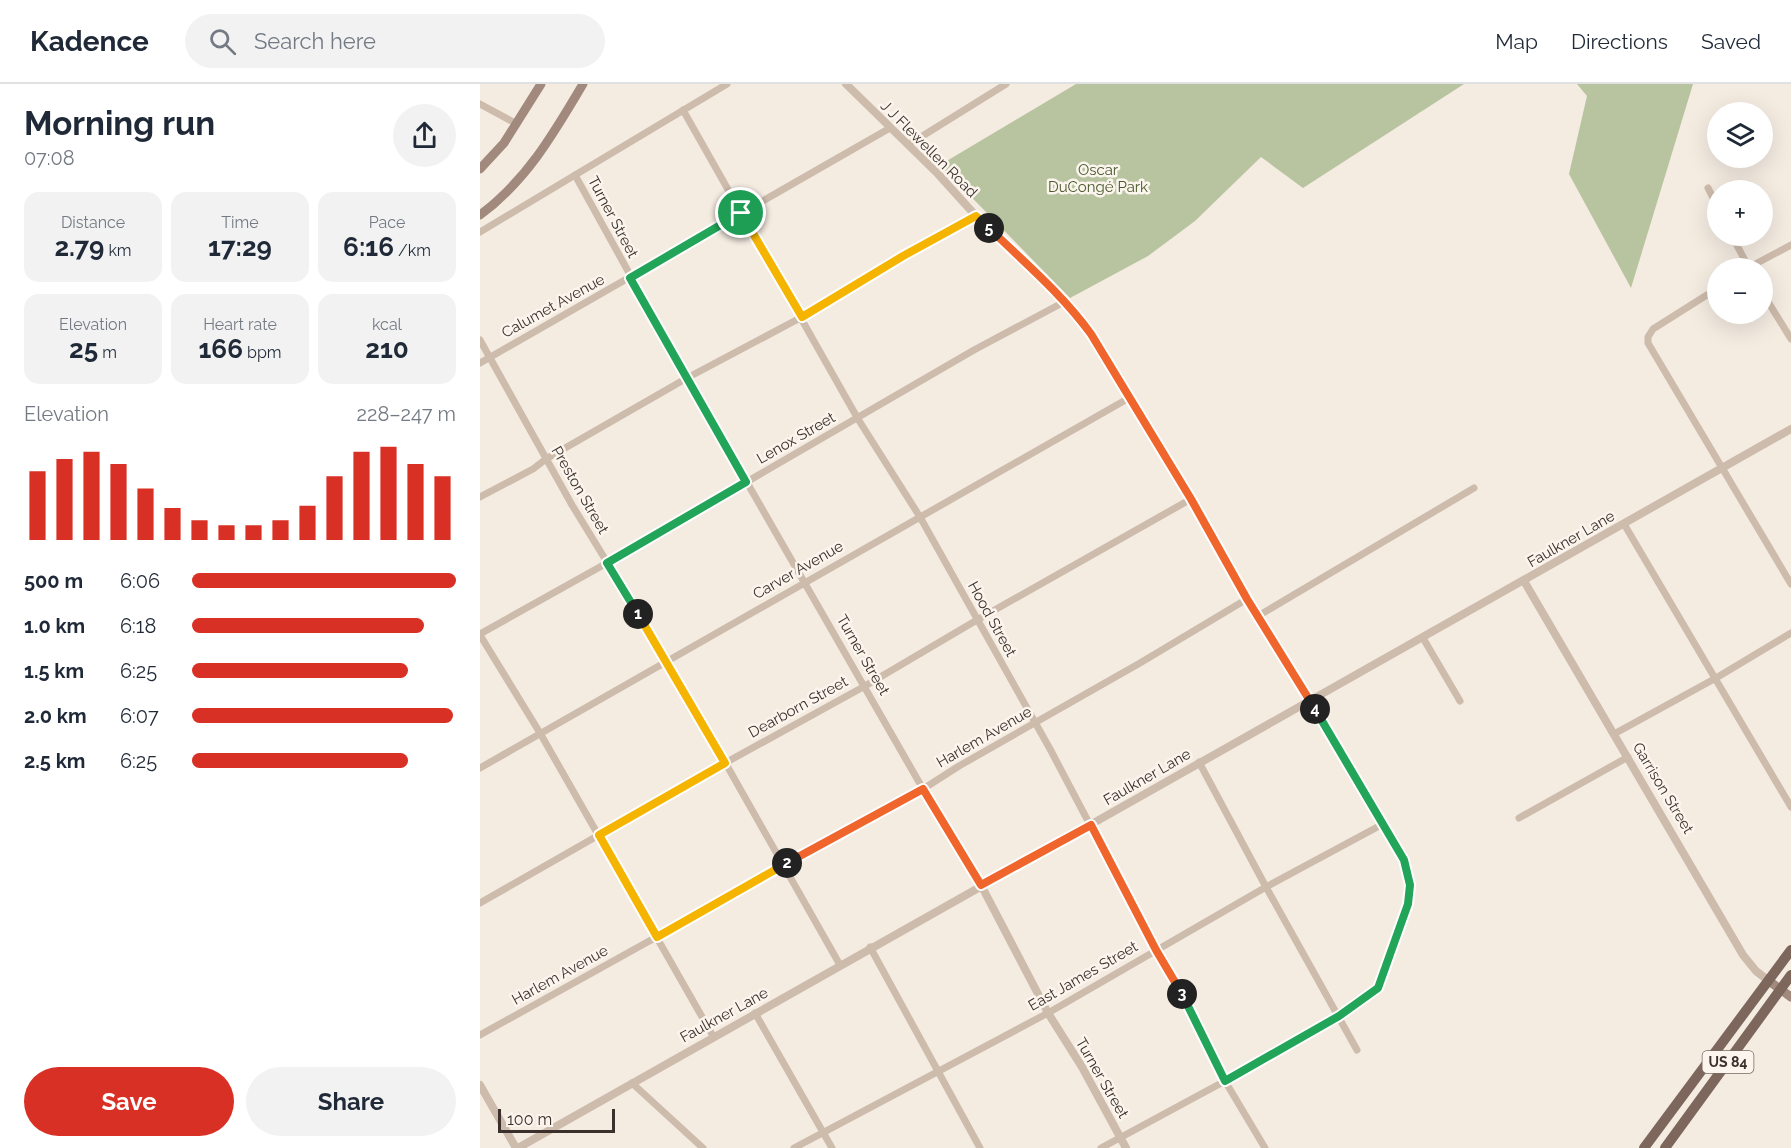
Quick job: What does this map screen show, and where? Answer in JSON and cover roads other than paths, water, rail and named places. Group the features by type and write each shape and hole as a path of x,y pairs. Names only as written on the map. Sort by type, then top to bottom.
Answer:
{"main road":[{"path":"480,169 504,143 541,84"},
{"path":"480,215 512,187 532,165 552,137 583,84"},
{"name":"US 84","path":"1644,1148 1791,950"},
{"name":"US 84","path":"1665,1148 1791,975"},
{"name":"Garrison Street","path":"1769,981 1791,997"}],"street":[{"path":"480,232 727,84"},
{"name":"J J Flewellen Road","path":"846,84 938,174 976,216 1047,282 1077,314 1191,499 1247,599 1310,700 1404,860 1410,885 1408,904 1378,988 1339,1016 1101,1148"},
{"path":"908,145 1006,84"},
{"path":"480,104 517,124"},
{"name":"Hood Street","path":"683,110 858,419 920,518 1035,722 1156,950 1187,1002 1225,1081 1265,1148"},
{"name":"Calumet Avenue","path":"480,363 890,128"},
{"name":"Turner Street","path":"575,175 630,278 746,482 981,885 1048,1013 1082,1067 1126,1148"},
{"path":"480,498 687,378 802,317 903,256 976,216"},
{"path":"1767,258 1791,245"},
{"path":"1707,295 1653,329 1648,337 1648,343 1791,584"},
{"name":"Lenox Street","path":"480,635 974,350 1064,302"},
{"path":"1773,309 1791,339"},
{"name":"Preston Street","path":"480,340 546,459 666,660 840,965"},
{"name":"Carver Avenue","path":"480,768 1129,398"},
{"name":"Faulkner Lane","path":"517,1148 1791,429"},
{"path":"1258,616 1474,488"},
{"name":"Dearborn Street","path":"480,903 1191,499"},
{"path":"1624,524 1791,807"},
{"name":"Garrison Street","path":"1524,581 1743,955 1756,971 1769,981"},
{"name":"Harlem Avenue","path":"480,1035 923,789 1247,599"},
{"path":"1614,735 1791,633"},
{"path":"480,635 540,733 713,1036"},
{"path":"1423,638 1461,701"},
{"path":"1519,818 1628,757"},
{"path":"1200,762 1266,887 1357,1050"},
{"name":"East James Street","path":"794,1148 1048,1013 1266,887 1383,824"},
{"path":"870,947 980,1148"},
{"path":"755,1013 832,1148"},
{"path":"632,1083 703,1148"},
{"path":"480,1085 517,1148"}],"park label":[{"name":"Oscar DuCongé Park","path":"1098,178"}]}
